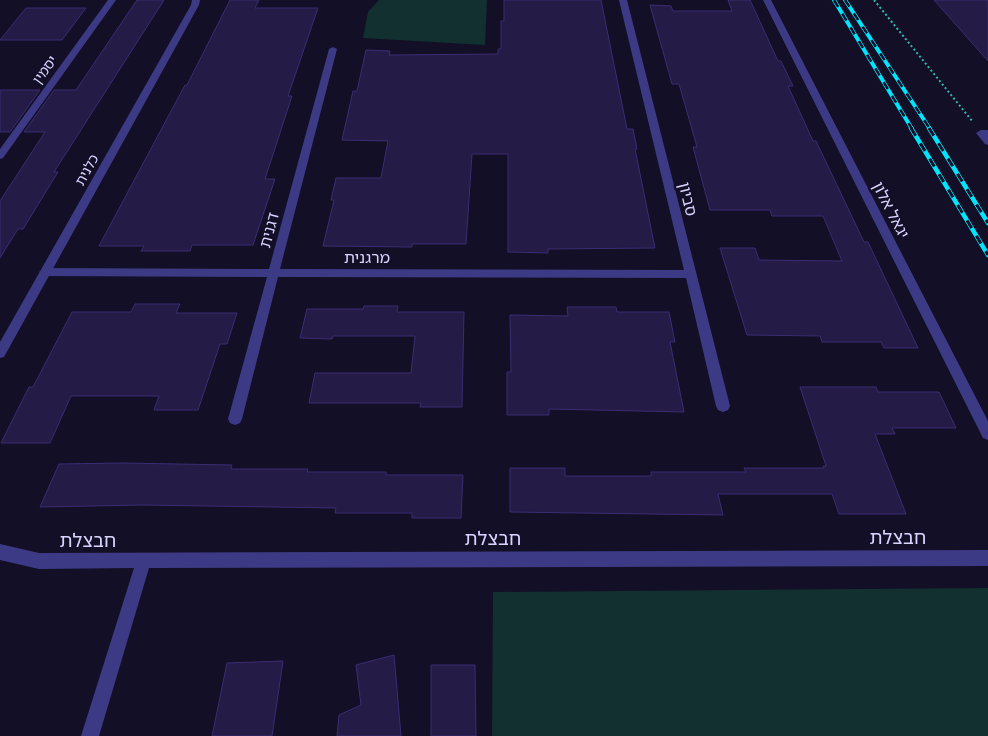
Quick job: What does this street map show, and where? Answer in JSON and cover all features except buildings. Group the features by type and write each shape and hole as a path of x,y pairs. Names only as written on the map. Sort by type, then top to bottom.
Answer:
{"street":[{"name":"יסמין","path":"0,156 112,0"},
{"name":"כלנית","path":"0,353 164,62 196,0"},
{"name":"סביון","path":"622,0 723,406"},
{"name":"יגאל אלון","path":"767,0 988,434"},
{"name":"דגנית","path":"235,418 334,50"},
{"path":"985,133 988,142"},
{"name":"מרגנית","path":"45,272 690,274"},
{"name":"חבצלת","path":"0,552 39,561 988,558"},
{"path":"90,736 144,560"}],"path":[{"path":"874,0 985,133"}],"green space":[{"path":"379,0 487,0 485,45 363,38 368,12"},
{"path":"988,588 988,736 492,736 493,592"}],"railway":[{"path":"834,0 912,129"},
{"path":"845,0 930,129"},
{"path":"911,128 988,255"},
{"path":"929,128 988,223"}]}
